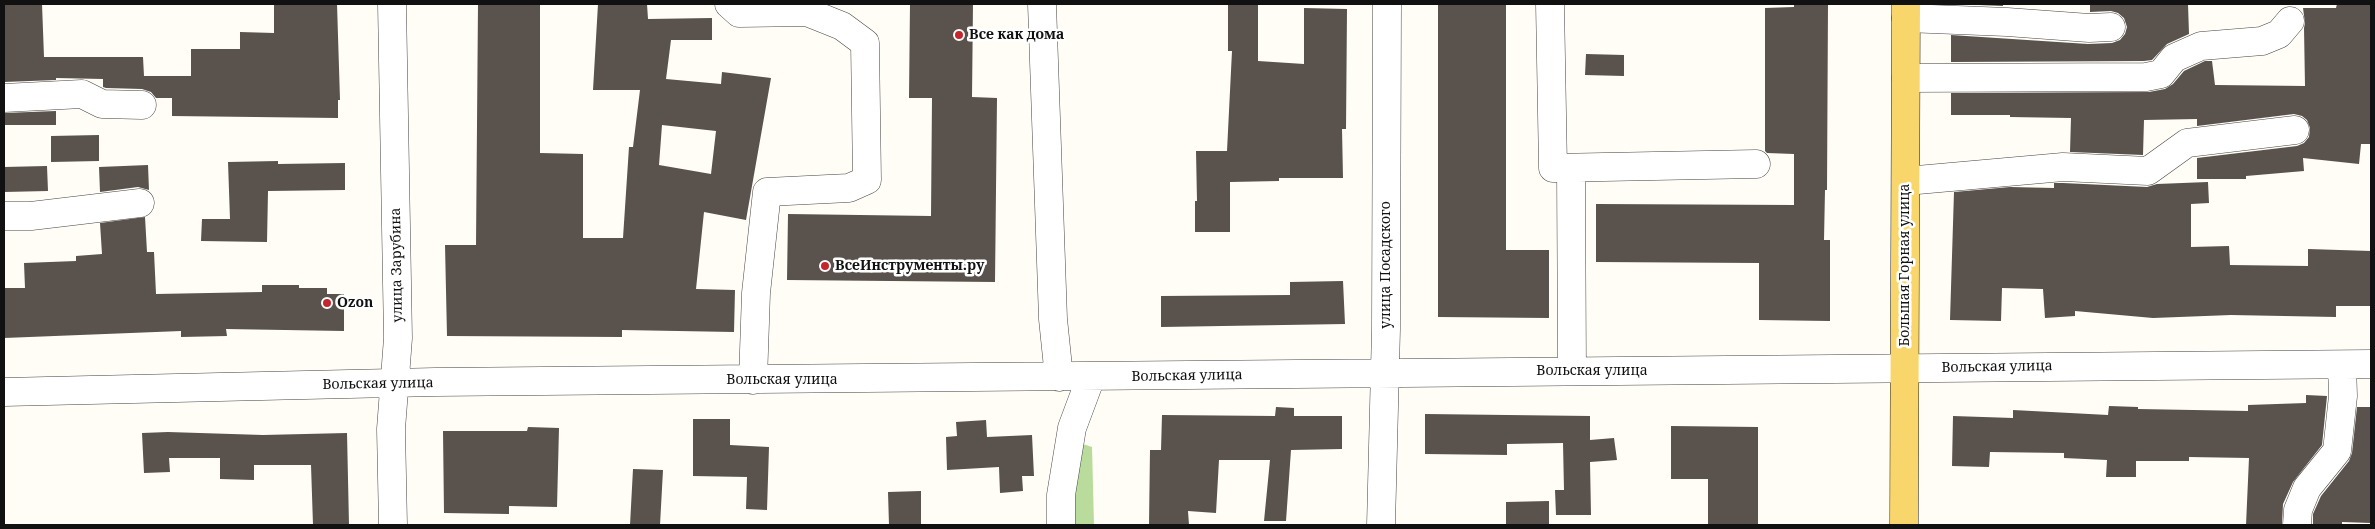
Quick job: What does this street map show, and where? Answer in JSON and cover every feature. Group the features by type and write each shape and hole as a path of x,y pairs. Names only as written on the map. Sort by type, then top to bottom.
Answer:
{"main road":[{"name":"Большая Горная улица","path":"1904,525 1906,11"}],"street":[{"name":"улица Зарубина","path":"392,4 398,338 391,429 393,525"},
{"path":"729,4 740,14 807,12 842,26 865,43 867,180 849,188 767,192 756,293 753,380"},
{"path":"1042,4 1053,319 1059,377"},
{"name":"улица Посадского","path":"1381,525 1385,373 1387,4"},
{"path":"1550,4 1553,168 1756,164"},
{"path":"1906,11 2007,22 2089,28 2110,27"},
{"path":"1906,78 2146,77 2161,74 2174,58 2201,46 2262,41 2280,34 2290,22"},
{"path":"4,98 82,94 102,104 142,105"},
{"path":"1906,181 2062,167 2148,171 2187,143 2295,130"},
{"path":"1571,168 1572,371"},
{"path":"4,216 31,216 140,203"},
{"name":"Вольская улица","path":"4,392 395,385 435,382 2371,364"},
{"path":"2297,525 2298,510 2307,488 2337,450 2343,396 2342,365"},
{"path":"1061,525 1061,495 1072,428 1091,377"}],"green space":[{"path":"1080,443 1092,447 1094,525 1031,525 1049,524"}],"building":[{"path":"4,4 42,4 44,57 143,57 144,76 191,76 191,49 240,49 240,32 274,33 274,4 337,4 340,100 338,100 338,118 172,116 172,98 156,98 151,92 142,89 106,88 103,87 103,79 56,78 56,80 4,82"},
{"path":"478,4 540,4 540,153 583,154 583,238 623,238 629,147 633,147 640,90 593,90 598,4 647,4 648,19 712,18 712,40 671,40 666,79 721,84 722,72 771,78 746,220 704,212 696,289 735,290 734,332 622,330 622,337 447,336 445,245 476,245","holes":["662,125 716,131 711,174 659,165"]},
{"path":"910,4 973,4 972,97 997,98 995,282 787,280 788,214 931,216 932,98 909,98"},
{"path":"1228,4 1258,4 1258,61 1304,64 1304,8 1347,9 1346,129 1342,129 1343,178 1279,178 1279,181 1230,182 1230,232 1195,232 1195,201 1197,201 1196,151 1227,151 1232,51 1228,51"},
{"path":"1438,4 1506,4 1506,250 1549,250 1549,318 1438,317"},
{"path":"1794,4 1828,4 1827,190 1825,190 1824,240 1830,240 1830,321 1759,320 1759,263 1596,262 1596,204 1794,205 1794,154 1767,153 1765,151 1765,8 1794,7"},
{"path":"1955,4 2003,4 2003,6"},
{"path":"2090,4 2188,4 2189,34 2167,44 2152,60 2144,61 1951,62 1951,35 2088,44 2112,43 2120,40 2125,34 2127,27 2124,18 2118,13 2111,11 2090,12"},
{"path":"2337,4 2371,4 2371,144 2361,144 2359,164 2303,158 2304,171 2246,176 2246,179 2197,179 2197,158 2297,146 2304,143 2309,137 2310,128 2307,120 2302,116 2294,114 2197,126 2197,119 2144,120 2143,155 2070,152 2071,118 1951,115 1951,93 2149,92 2165,89 2173,84 2184,71 2205,61 2212,61 2215,85 2305,86 2305,23 2303,8 2336,8"},
{"path":"1586,54 1624,55 1624,76 1585,75"},
{"path":"56,111 56,125 4,125 4,113"},
{"path":"99,135 99,161 51,162 51,136"},
{"path":"278,161 278,164 345,163 345,190 268,191 267,242 201,241 202,219 230,219 228,162"},
{"path":"148,165 149,190 138,187 100,192 99,167"},
{"path":"47,166 48,191 4,192 4,167"},
{"path":"2208,182 2209,203 2191,204 2191,247 2229,246 2230,265 2308,266 2308,249 2371,251 2371,306 2336,306 2336,317 2231,315 2153,318 2075,311 2075,316 2045,318 2043,289 2002,288 2001,321 1950,320 1954,192 2010,187 2054,188 2054,183 2147,187 2157,184"},
{"path":"145,217 147,252 154,252 156,294 262,292 262,285 299,285 299,288 327,288 327,294 344,294 344,331 226,329 227,336 181,337 181,331 4,338 4,288 25,288 24,263 76,261 76,256 102,254 100,223"},
{"path":"1343,281 1345,324 1161,327 1161,296 1290,295 1290,282"},
{"path":"2306,395 2327,396 2322,445 2293,482 2283,504 2282,525 2246,525 2249,458 2189,457 2189,461 2136,461 2136,477 2106,477 2107,460 2064,458 2064,453 1990,452 1989,467 1952,466 1953,416 2013,418 2013,410 2108,415 2109,406 2138,407 2138,409 2248,411 2248,405 2306,403"},
{"path":"1276,407 1294,408 1294,416 1342,416 1342,449 1291,450 1286,521 1264,521 1270,460 1219,460 1216,513 1188,511 1189,525 1149,525 1150,450 1161,450 1162,415 1275,416"},
{"path":"2357,407 2371,407 2371,523 2342,522 2342,525 2313,525 2313,514 2321,496 2349,461 2352,453"},
{"path":"1425,414 1590,416 1590,440 1614,438 1617,460 1590,462 1591,515 1556,515 1555,490 1564,490 1563,443 1507,444 1507,455 1425,454"},
{"path":"693,419 730,419 730,445 769,447 767,510 746,509 747,477 693,476"},
{"path":"986,420 987,437 1032,435 1034,476 1022,476 1023,491 1000,493 999,467 947,470 946,437 957,436 956,422"},
{"path":"1671,426 1758,427 1758,525 1708,525 1708,479 1671,479"},
{"path":"528,427 559,428 557,507 509,506 509,514 444,513 443,431 527,431"},
{"path":"142,433 263,435 347,433 349,525 313,525 311,465 254,465 254,480 220,479 220,458 169,458 170,472 144,473"},
{"path":"633,469 663,470 660,525 630,525"},
{"path":"921,491 921,525 889,525 888,492"},
{"path":"1549,501 1549,525 1506,525 1506,502"}],"place":[{"name":"Все как дома","path":"959,35"},
{"name":"ВсеИнструменты.ру","path":"825,266"},
{"name":"Ozon","path":"327,303"}]}
